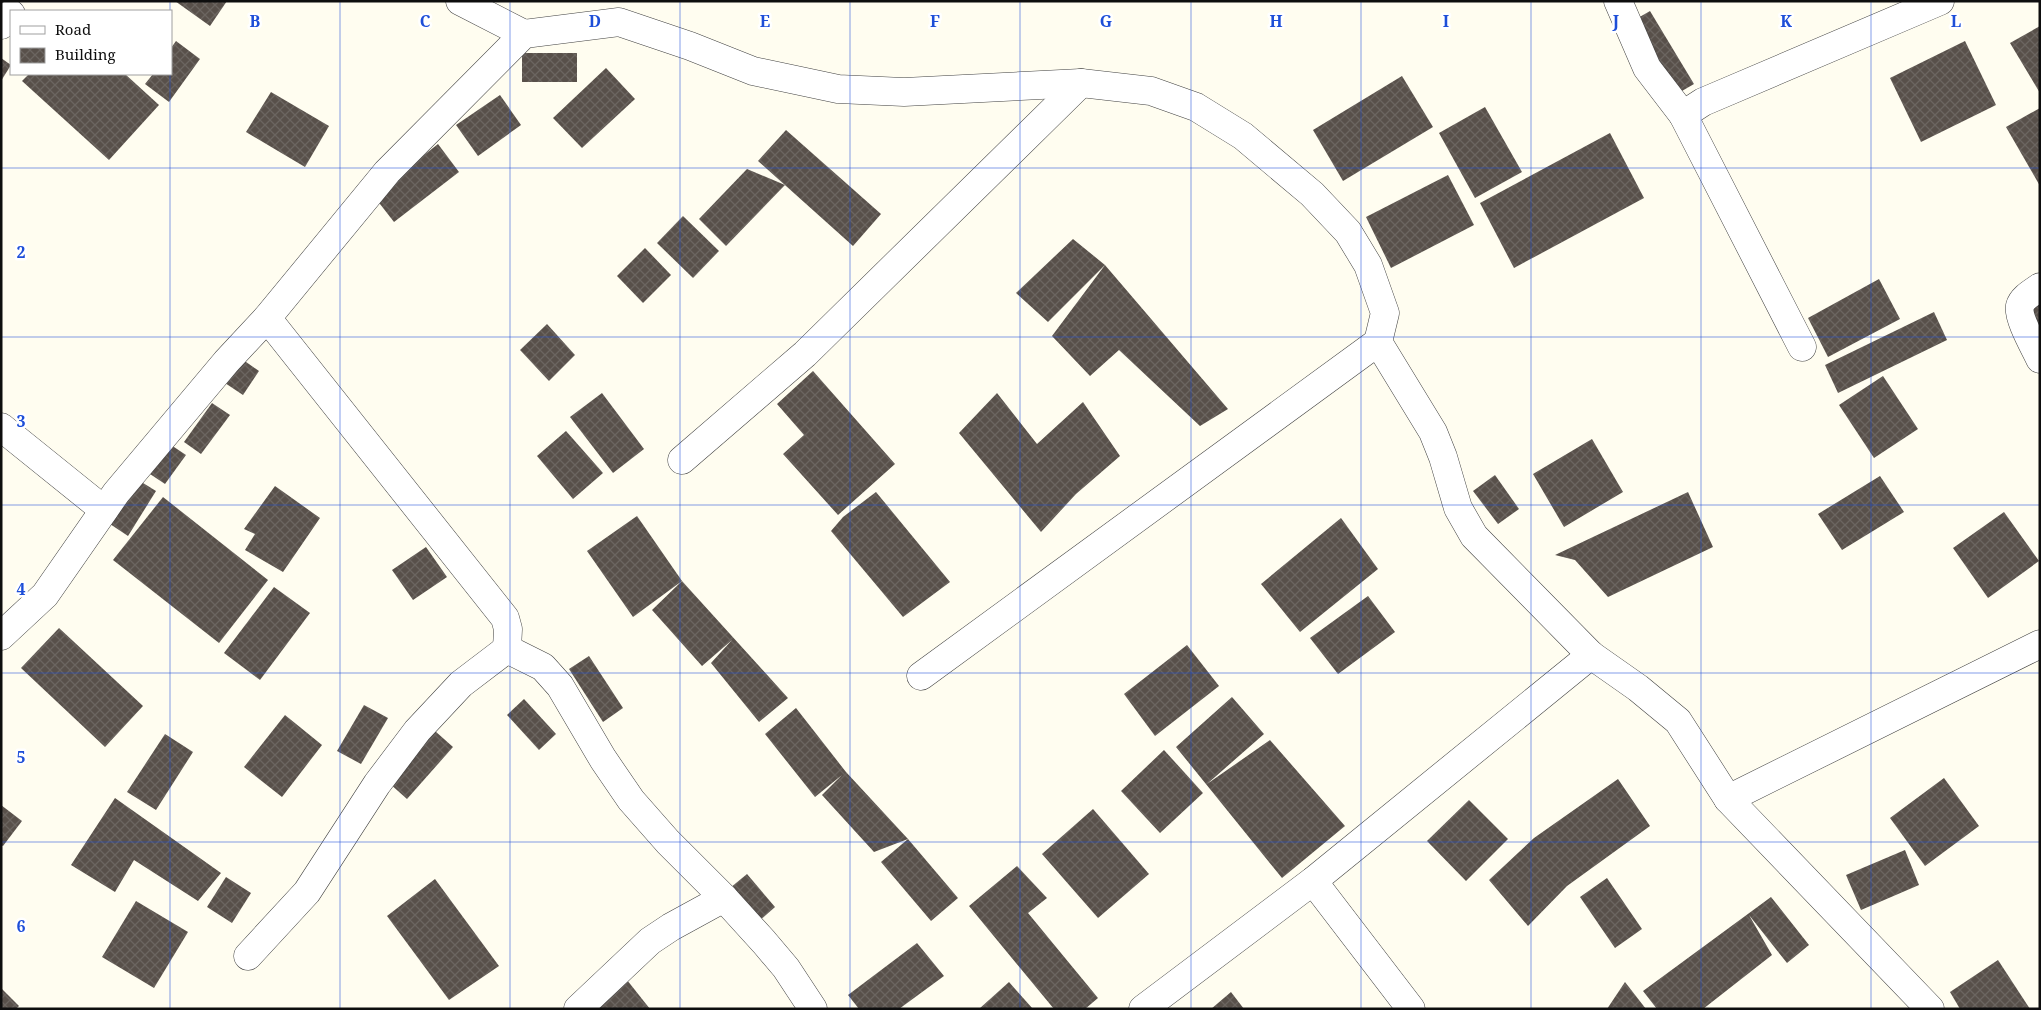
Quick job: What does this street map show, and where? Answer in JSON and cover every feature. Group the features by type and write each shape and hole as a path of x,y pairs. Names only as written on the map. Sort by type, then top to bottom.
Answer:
{"street":[{"path":"14,10 23,1"},
{"path":"460,1 524,34"},
{"path":"1618,1 1647,68 1683,115 1802,347"},
{"path":"1683,115 1703,102 1940,1"},
{"path":"1,636 45,595 104,510 226,362 267,318 387,172 524,34 619,12 690,46 753,70 838,89 904,92 1081,82 1151,91 1196,107 1243,136 1312,194 1348,232 1368,265 1385,313 1378,342 921,676"},
{"path":"1,25 10,14"},
{"path":"682,460 805,354 1081,82"},
{"path":"2040,287 2027,296 2020,305 2019,313 2040,359"},
{"path":"267,318 505,618 508,629 508,649"},
{"path":"1378,342 1433,432 1443,457 1458,508 1474,536 1592,655 1638,688 1678,722 1728,799 1930,1009"},
{"path":"1,427 104,510"},
{"path":"1728,799 2040,644"},
{"path":"508,649 543,667 560,686 603,759 631,800 668,842 724,898 786,968 813,1009"},
{"path":"248,956 307,892 377,784 416,731 461,684 508,649"},
{"path":"1143,1009 1313,881 1592,655"},
{"path":"1313,881 1410,1009"},
{"path":"578,1009 650,941 671,927 724,898"}],"building":[{"path":"175,1 227,1 210,26"},
{"path":"1650,11 1694,84 1675,95 1631,22"},
{"path":"2040,26 2040,93 2010,43"},
{"path":"176,41 200,59 169,102 145,84 152,75 172,75 172,47"},
{"path":"1965,41 1996,105 1921,142 1890,78"},
{"path":"522,53 577,53 577,82 522,82"},
{"path":"1,58 10,64 10,67 1,81"},
{"path":"606,68 635,99 582,148 553,118"},
{"path":"28,75 126,75 159,105 109,160 22,81"},
{"path":"1402,76 1433,127 1343,181 1313,130"},
{"path":"271,92 329,126 305,167 246,132"},
{"path":"500,95 521,125 478,156 456,125"},
{"path":"1485,107 1522,172 1475,198 1439,133"},
{"path":"2040,108 2040,186 2006,127"},
{"path":"786,130 881,214 853,246 758,161"},
{"path":"1610,133 1644,198 1514,268 1480,203"},
{"path":"438,144 459,172 394,222 373,195"},
{"path":"747,169 785,185 726,246 699,219"},
{"path":"1448,175 1474,225 1391,268 1366,217"},
{"path":"683,216 719,251 693,278 657,243"},
{"path":"1073,239 1105,265 1048,322 1016,293"},
{"path":"645,248 671,275 643,303 617,276"},
{"path":"1105,265 1228,409 1200,426 1119,350 1090,376 1052,336"},
{"path":"1879,279 1900,319 1828,357 1808,318"},
{"path":"2040,298 2040,328 2027,305"},
{"path":"1934,312 1947,340 1838,393 1825,365"},
{"path":"547,324 575,355 549,381 520,350"},
{"path":"239,357 259,371 243,395 222,381"},
{"path":"813,371 895,464 838,515 783,454 804,435 777,404"},
{"path":"1883,376 1918,429 1874,458 1839,405"},
{"path":"602,393 644,449 613,473 570,417"},
{"path":"997,393 1037,444 1083,402 1120,456 1076,494 1041,532 959,433"},
{"path":"212,403 230,415 201,454 184,442"},
{"path":"566,431 603,473 573,499 537,456"},
{"path":"1592,439 1623,492 1564,527 1533,474"},
{"path":"171,445 186,455 165,484 150,474"},
{"path":"1495,475 1519,509 1498,524 1473,491"},
{"path":"1880,476 1904,512 1842,550 1818,514"},
{"path":"135,478 156,491 128,536 107,522"},
{"path":"275,486 320,518 283,572 245,550 255,534 244,529"},
{"path":"876,492 950,582 903,617 831,531 843,517"},
{"path":"1688,492 1713,547 1608,597 1575,560 1555,555"},
{"path":"163,497 268,580 219,643 113,560"},
{"path":"2004,512 2039,561 1988,598 1953,548"},
{"path":"637,516 682,581 633,617 587,551"},
{"path":"1341,518 1378,569 1300,632 1261,584"},
{"path":"426,547 447,577 413,600 392,570"},
{"path":"682,581 788,698 759,722 711,663 732,640 702,666 652,610"},
{"path":"274,587 310,613 260,680 224,653"},
{"path":"1368,596 1395,632 1338,674 1310,638"},
{"path":"59,628 143,706 105,747 21,668"},
{"path":"1187,645 1219,686 1155,736 1124,694"},
{"path":"589,656 623,708 603,722 569,669"},
{"path":"1232,697 1264,734 1207,784 1270,740 1345,826 1282,878 1176,747"},
{"path":"524,699 556,734 539,750 507,715"},
{"path":"364,705 388,718 361,764 337,751"},
{"path":"796,708 846,772 908,839 874,852 822,795 842,775 815,797 765,734"},
{"path":"285,715 322,745 282,797 244,767"},
{"path":"435,731 453,747 407,799 389,783"},
{"path":"165,734 193,752 156,810 127,792"},
{"path":"1164,750 1203,793 1160,833 1121,791"},
{"path":"1944,778 1979,826 1925,866 1890,818"},
{"path":"1618,779 1650,826 1567,886 1528,926 1489,880 1534,838"},
{"path":"115,798 221,873 198,901 134,860 115,892 71,865"},
{"path":"1469,800 1508,839 1466,881 1427,841"},
{"path":"1,805 22,821 3,846 1,845"},
{"path":"1093,809 1149,874 1098,918 1042,854"},
{"path":"908,839 958,898 931,921 881,862"},
{"path":"1905,850 1919,885 1861,910 1846,875"},
{"path":"1017,866 1047,898 1028,913 1098,998 1085,1009 1054,1009 969,906"},
{"path":"747,874 775,907 759,921 730,888"},
{"path":"226,877 251,893 232,923 207,907"},
{"path":"1607,878 1642,929 1615,948 1580,897"},
{"path":"435,879 499,966 449,1000 387,916"},
{"path":"1771,897 1809,945 1787,963 1749,915 1772,955 1703,1009 1657,1009 1643,991"},
{"path":"136,901 188,932 154,988 102,957"},
{"path":"917,943 944,976 899,1009 859,1009 848,995"},
{"path":"1998,960 2030,1009 1960,1009 1950,992"},
{"path":"627,980 650,1009 592,1009"},
{"path":"1009,982 1033,1009 979,1009"},
{"path":"1625,982 1646,1009 1607,1009"},
{"path":"1,988 19,1006 16,1009 1,1009"},
{"path":"1231,992 1244,1009 1211,1009"}]}
